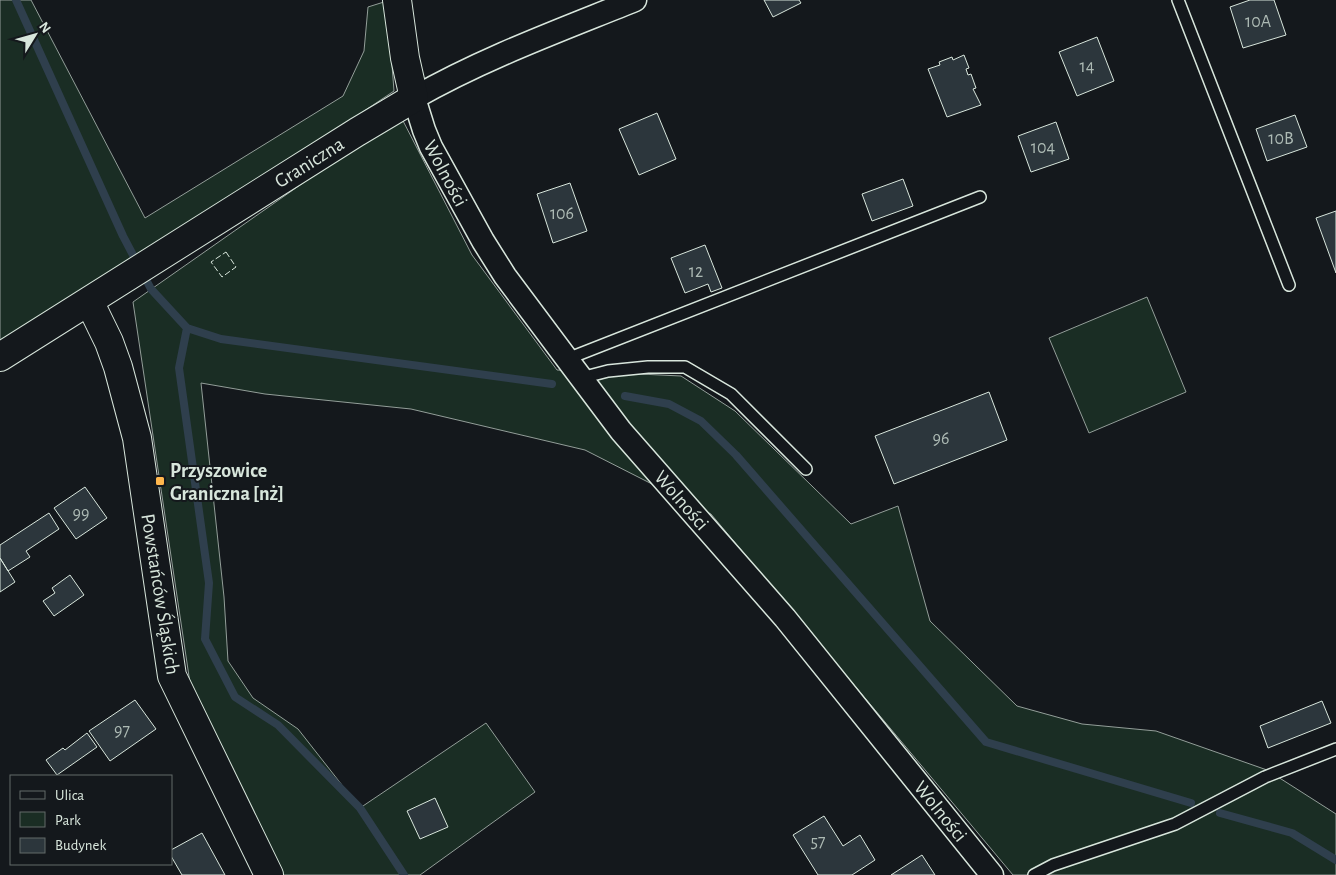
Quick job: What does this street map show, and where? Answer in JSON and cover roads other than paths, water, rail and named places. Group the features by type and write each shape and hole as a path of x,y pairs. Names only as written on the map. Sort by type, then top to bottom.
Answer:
{"street":[{"path":"397,0 405,58 414,98"},
{"name":"Graniczna","path":"0,357 414,98 487,61 636,0"},
{"name":"Wolności","path":"414,98 431,147 483,241 505,276 621,431 785,618 992,875"},
{"name":"Powstańców Śląskich","path":"89,301 109,342 118,367 137,438 172,676 268,875"}],"lane":[{"path":"1178,0 1289,285"},
{"path":"567,359 980,197"},
{"path":"581,378 608,371 685,367 731,394 806,469"},
{"path":"1034,875 1053,865 1175,824 1265,777 1336,749"}],"waterway":[{"path":"16,0 123,236 151,289 187,328 221,339 552,384"},
{"path":"187,328 179,368 209,583 205,639 235,697 278,725 360,808 404,875"},
{"path":"625,396 669,404 701,421 736,455 986,742 1191,803"},
{"path":"1220,813 1292,833 1336,860"}],"place":[{"name":"Przyszowice Graniczna [nż]","path":"160,481"}]}
